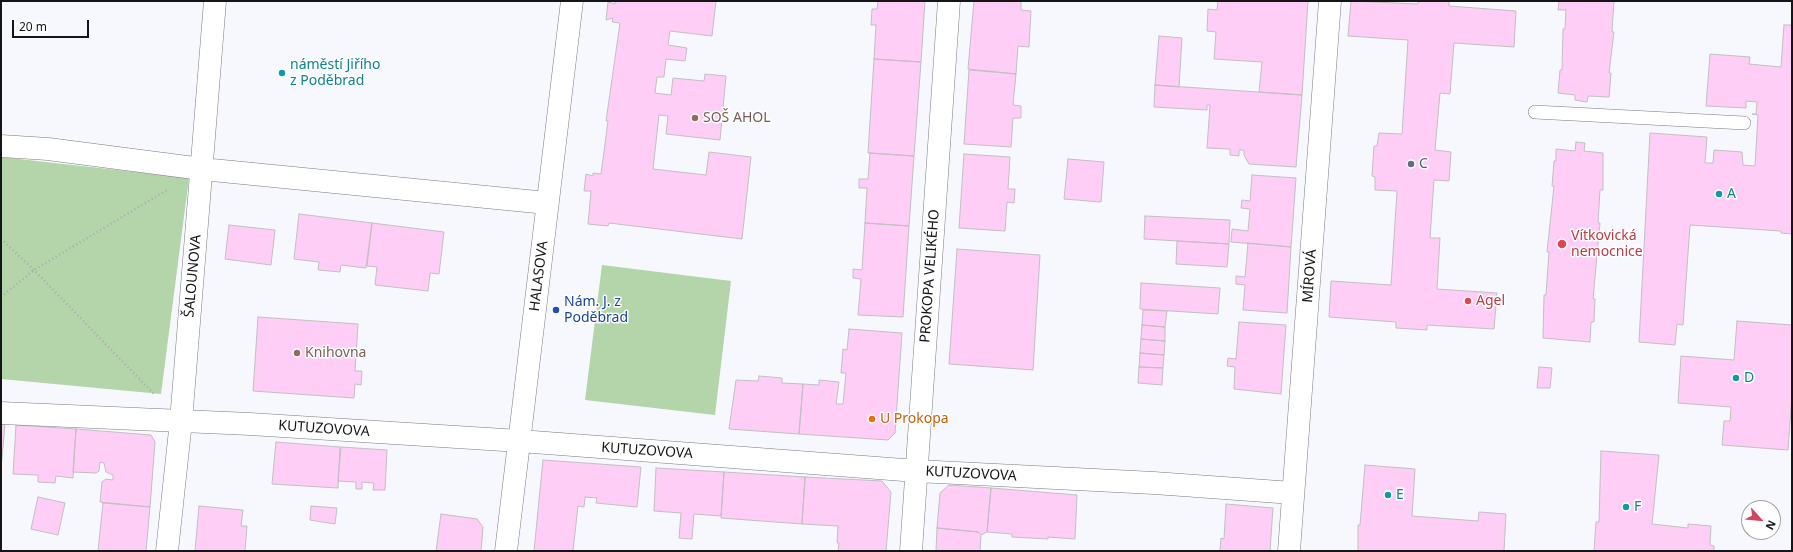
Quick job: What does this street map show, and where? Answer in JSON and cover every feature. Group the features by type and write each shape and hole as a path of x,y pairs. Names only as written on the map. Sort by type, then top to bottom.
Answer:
{"street":[{"name":"ŠALOUNOVA","path":"167,551 181,421 215,1"},
{"name":"HALASOVA","path":"506,551 572,1"},
{"name":"PROKOPA VELIKÉHO","path":"911,551 949,1"},
{"name":"MÍROVÁ","path":"1289,551 1330,1"},
{"path":"1,146 48,149 202,169 547,203"},
{"name":"KUTUZOVOVA","path":"1,413 181,421 520,441 917,471 1154,483 1293,493"}],"lane":[{"path":"1535,112 1744,123"}],"path":[{"path":"1,296 34,270 169,189"},
{"path":"1,239 34,270 181,421"}],"green space":[{"path":"1,157 189,178 161,394 1,379"},
{"path":"602,265 731,281 715,415 585,400"}],"building":[{"name":"SOŠ AHOL","path":"615,1 716,1 712,36 670,31 668,45 687,48 685,61 666,59 664,77 657,77 655,93 671,95 673,78 704,81 705,74 726,76 720,140 666,134 668,116 659,115 653,169 706,175 709,152 751,157 742,239 609,223 608,226 588,224 591,191 584,191 586,174 593,176 593,173 601,174 608,121 606,121 620,23 612,22 613,18 606,20 608,2 615,4"},
{"path":"878,1 925,1 921,62 874,59 876,25 871,25 872,9 877,9"},
{"path":"974,1 1021,1 1021,10 1031,11 1029,47 1018,46 1016,74 968,69"},
{"path":"1218,1 1308,1 1302,95 1259,92 1262,62 1214,59 1216,32 1207,31 1208,9 1217,10"},
{"name":"C","path":"1351,1 1418,4 1418,1 1449,1 1449,6 1516,11 1514,47 1454,43 1450,94 1440,93 1435,150 1451,152 1449,181 1434,180 1430,238 1440,238 1437,289 1497,293 1494,329 1427,325 1427,330 1396,328 1396,322 1329,317 1331,281 1391,285 1397,191 1375,190 1375,177 1372,176 1374,146 1377,146 1379,133 1402,134 1408,40 1348,36"},
{"path":"1559,1 1614,1 1612,32 1614,32 1609,73 1611,73 1609,97 1588,96 1587,102 1575,100 1575,95 1558,93 1560,70 1562,70 1563,29 1565,29 1566,10 1558,10"},
{"name":"A","path":"1784,25 1792,25 1792,234 1781,233 1781,231 1690,225 1683,325 1677,324 1675,345 1639,342 1650,133 1707,137 1705,163 1713,163 1714,150 1742,152 1743,165 1755,166 1758,115 1752,114 1756,114 1757,102 1746,101 1746,108 1706,106 1710,54 1750,57 1749,64 1781,67"},
{"path":"1159,36 1182,38 1179,87 1155,85"},
{"path":"874,59 921,62 914,156 868,153"},
{"path":"969,70 1016,74 1013,105 1021,106 1021,118 1013,118 1011,147 964,144"},
{"path":"1155,85 1302,95 1296,167 1249,164 1244,155 1244,150 1239,150 1239,156 1230,155 1230,149 1207,148 1210,105 1207,105 1207,110 1154,107"},
{"path":"1576,142 1585,143 1584,151 1603,153 1603,190 1600,190 1598,223 1600,223 1593,299 1595,299 1594,322 1591,322 1590,342 1543,338 1544,295 1546,295 1549,252 1547,252 1554,186 1552,186 1554,161 1556,161 1556,149 1575,151"},
{"path":"870,153 914,156 909,226 865,223 867,188 859,188 859,179 868,179"},
{"path":"964,154 1010,157 1008,189 1015,189 1014,203 1007,202 1005,231 959,228"},
{"path":"1068,159 1104,162 1101,202 1064,199"},
{"path":"1252,175 1296,178 1291,247 1231,242 1232,229 1248,231 1250,209 1241,208 1242,200 1250,201"},
{"path":"299,214 372,223 366,268 341,265 340,272 318,270 319,262 294,259"},
{"path":"1145,216 1230,220 1229,244 1144,239"},
{"path":"372,223 444,232 439,274 430,273 428,291 375,285 377,267 367,266"},
{"path":"865,223 909,226 903,317 858,315 861,279 853,278 853,269 862,270"},
{"path":"229,225 275,230 271,265 225,259"},
{"path":"1177,241 1229,244 1227,267 1176,264"},
{"path":"1248,243 1291,247 1287,313 1243,310 1245,285 1236,284 1236,276 1245,277"},
{"path":"957,249 1040,255 1033,370 949,364"},
{"path":"1141,283 1220,288 1218,314 1140,309"},
{"path":"1143,310 1167,311 1165,327 1142,325"},
{"path":"258,317 358,324 355,371 362,371 361,385 355,384 354,398 253,391"},
{"name":"D","path":"1737,321 1792,325 1792,396 1788,450 1722,445 1724,421 1730,421 1731,407 1678,403 1681,356 1734,360"},
{"path":"1239,322 1286,325 1281,394 1234,389 1235,367 1227,366 1228,358 1236,359"},
{"path":"1142,325 1165,327 1165,341 1141,339"},
{"path":"849,329 902,333 895,433 888,440 799,434 803,384 819,385 819,380 839,382 836,404 843,404 846,373 841,373 843,349 847,350"},
{"path":"1141,339 1165,341 1164,355 1140,353"},
{"path":"1140,353 1164,355 1163,368 1139,367"},
{"path":"1139,367 1163,368 1162,385 1138,383"},
{"path":"1539,367 1552,368 1550,388 1537,388"},
{"path":"759,376 782,378 782,383 803,384 799,434 729,429 736,380 758,381"},
{"path":"1,424 5,424 1,469"},
{"path":"16,425 76,429 73,478 56,476 55,483 38,482 38,475 13,474"},
{"path":"76,429 151,435 155,442 150,507 100,502 102,482 106,479 113,480 113,475 106,472 104,463 100,462 99,471 96,473 73,472"},
{"path":"276,442 340,447 338,488 272,484"},
{"path":"341,447 387,450 385,490 373,490 374,483 362,482 362,489 356,489 356,482 338,481"},
{"name":"F","path":"1601,451 1659,455 1652,524 1688,528 1688,524 1711,526 1710,545 1714,546 1714,551 1594,551 1596,522 1599,522"},
{"path":"543,460 641,467 637,507 596,503 597,498 585,497 584,507 578,506 573,551 534,551"},
{"name":"E","path":"1365,465 1415,469 1412,516 1478,521 1479,512 1506,514 1504,551 1358,551 1358,525 1360,525"},
{"path":"656,468 724,472 721,516 694,514 692,539 679,538 681,513 654,511"},
{"path":"724,472 805,477 802,524 721,518"},
{"path":"805,477 882,481 891,492 886,551 838,551 838,526 802,524"},
{"path":"949,485 991,488 987,532 981,535 978,532 937,528 940,493"},
{"path":"991,488 1077,495 1075,539 1012,537 1012,534 987,532"},
{"path":"38,497 65,503 58,535 31,529"},
{"path":"103,503 150,507 146,551 98,551"},
{"path":"1226,504 1273,508 1270,551 1220,551 1221,538 1224,539"},
{"path":"199,506 243,510 241,526 247,526 245,551 195,551"},
{"path":"311,506 337,508 335,524 310,520"},
{"path":"441,514 477,519 483,527 481,551 436,551"},
{"path":"937,528 978,532 981,535 980,551 936,551"}],"place":[{"name":"náměstí Jiřího z Poděbrad","path":"282,73"},
{"name":"SOŠ AHOL","path":"695,118"},
{"name":"C","path":"1411,164"},
{"name":"A","path":"1719,194"},
{"name":"Vítkovická nemocnice","path":"1562,244"},
{"name":"Agel","path":"1468,301"},
{"name":"Nám. J. z Poděbrad","path":"556,310"},
{"name":"Knihovna","path":"297,353"},
{"name":"D","path":"1736,378"},
{"name":"U Prokopa","path":"872,419"},
{"name":"E","path":"1388,495"},
{"name":"F","path":"1626,507"}]}
